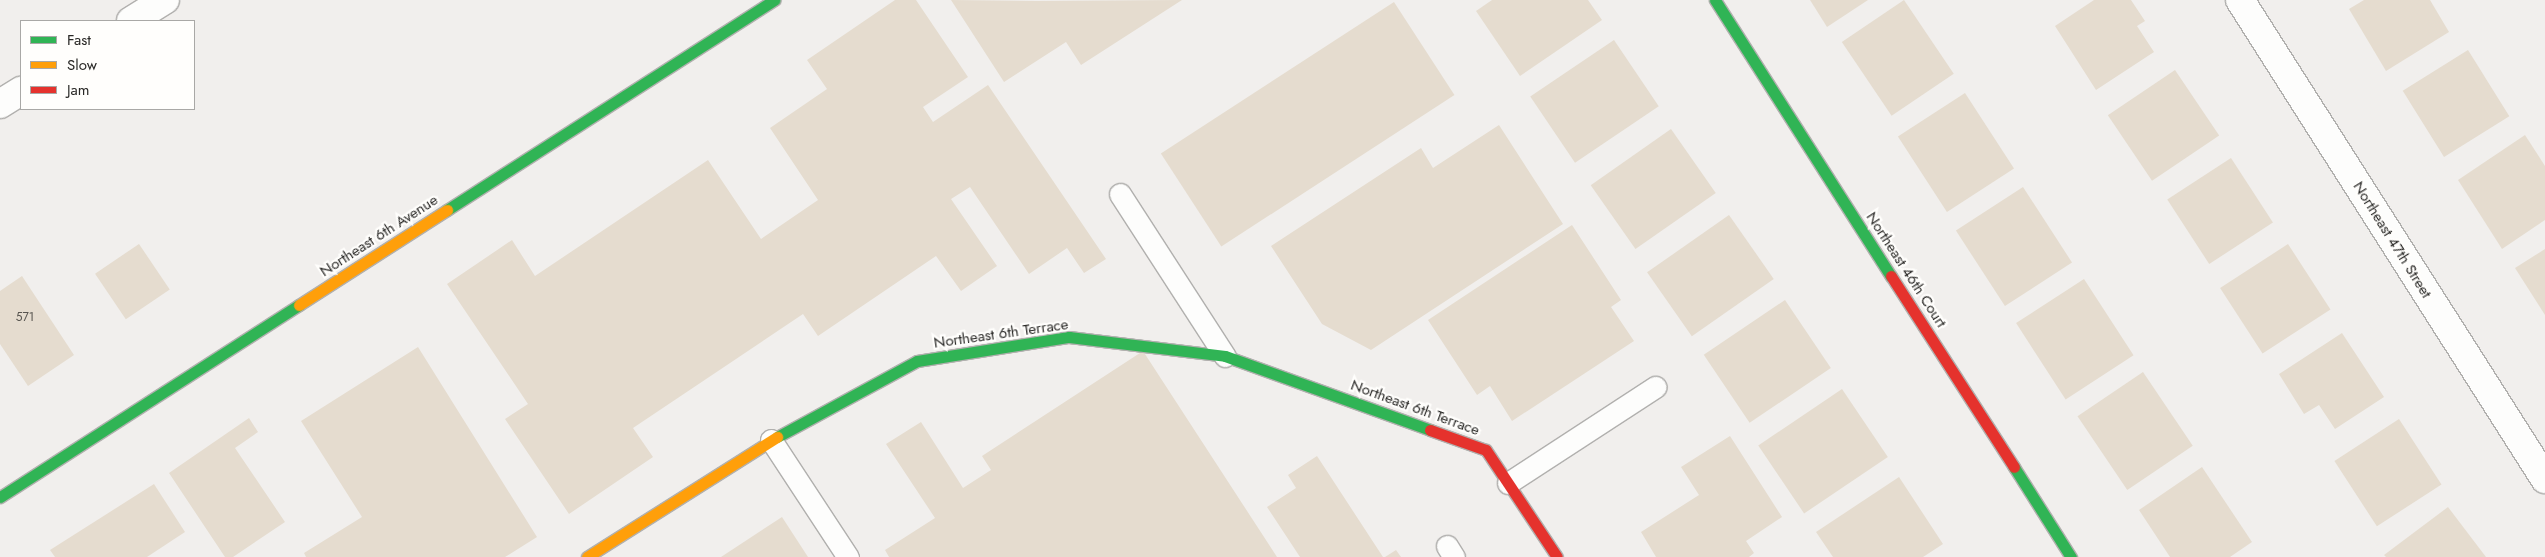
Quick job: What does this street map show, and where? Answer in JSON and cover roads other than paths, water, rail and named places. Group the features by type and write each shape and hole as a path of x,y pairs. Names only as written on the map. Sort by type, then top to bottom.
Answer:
{"street":[{"path":"133,20 165,0"},
{"name":"Northeast 6th Avenue","path":"0,497 774,0"},
{"name":"Northeast 46th Court","path":"1715,0 2071,557"},
{"name":"Northeast 47th Street","path":"2240,0 2545,479"},
{"path":"0,104 20,92"},
{"name":"Northeast 6th Terrace","path":"588,557 771,440 917,361 1069,337 1225,356 1486,450 1508,483"},
{"path":"1508,483 1556,557"}],"lane":[{"path":"1120,194 1225,356"},
{"path":"1508,483 1655,387"},
{"path":"771,440 848,557"}]}
